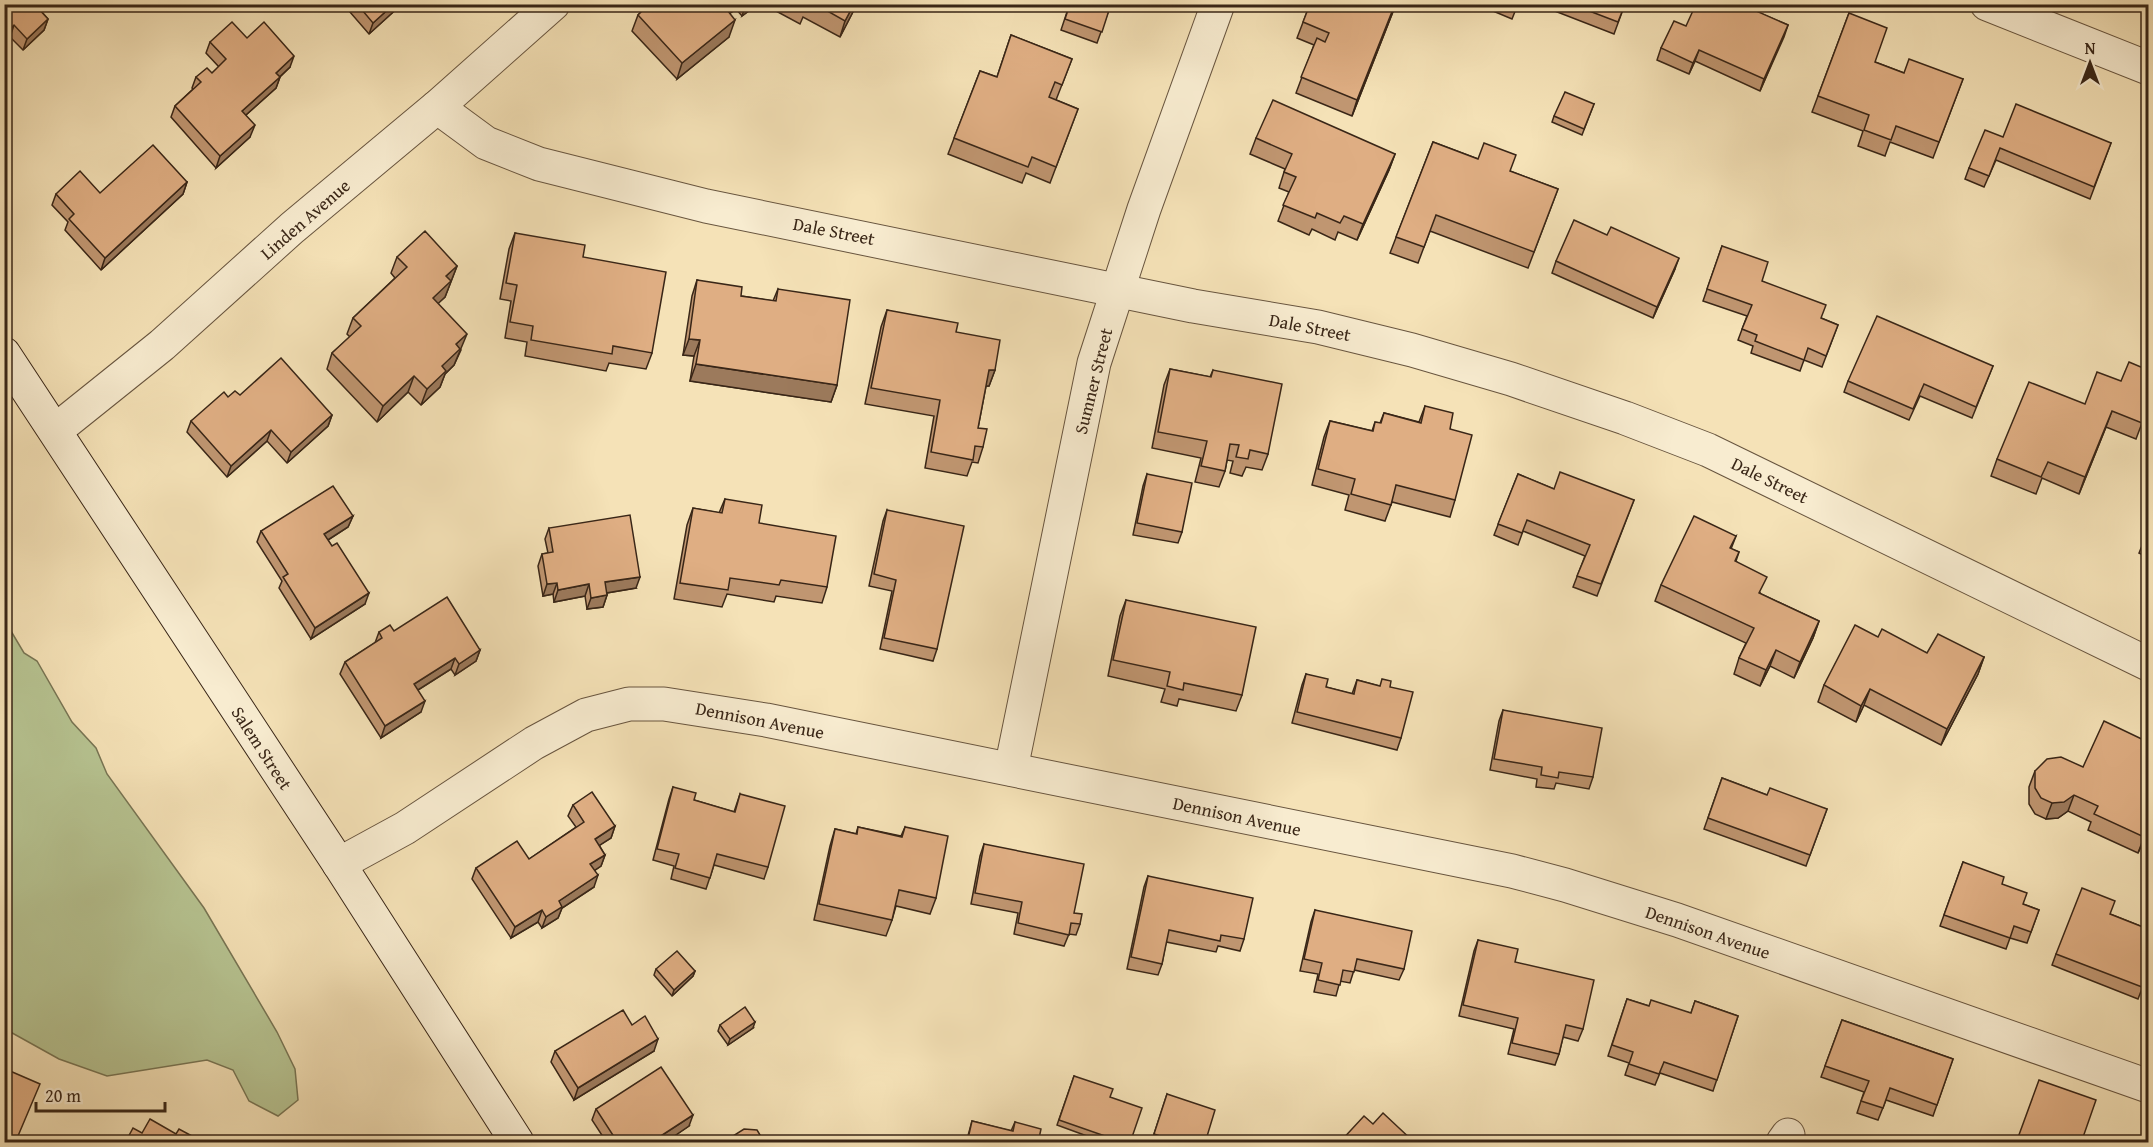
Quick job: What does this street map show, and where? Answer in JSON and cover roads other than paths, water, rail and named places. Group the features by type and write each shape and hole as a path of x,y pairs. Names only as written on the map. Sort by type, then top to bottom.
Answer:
{"street":[{"name":"Linden Avenue","path":"56,430 162,345 292,228 437,107 553,4"},
{"name":"Sumner Street","path":"1011,769 1094,363 1144,209 1218,4"},
{"path":"1987,4 2148,68"},
{"name":"Dale Street","path":"437,107 486,143 539,164 706,206 1193,306 1318,327 1412,350 1511,379 1625,418 1708,450 2148,664"},
{"name":"Salem Street","path":"4,354 339,864 515,1142"},
{"name":"Dennison Avenue","path":"339,864 405,828 534,743 585,715 629,704 664,704 705,709 1011,769 1512,872 1565,885 1677,920 2148,1086"}]}
